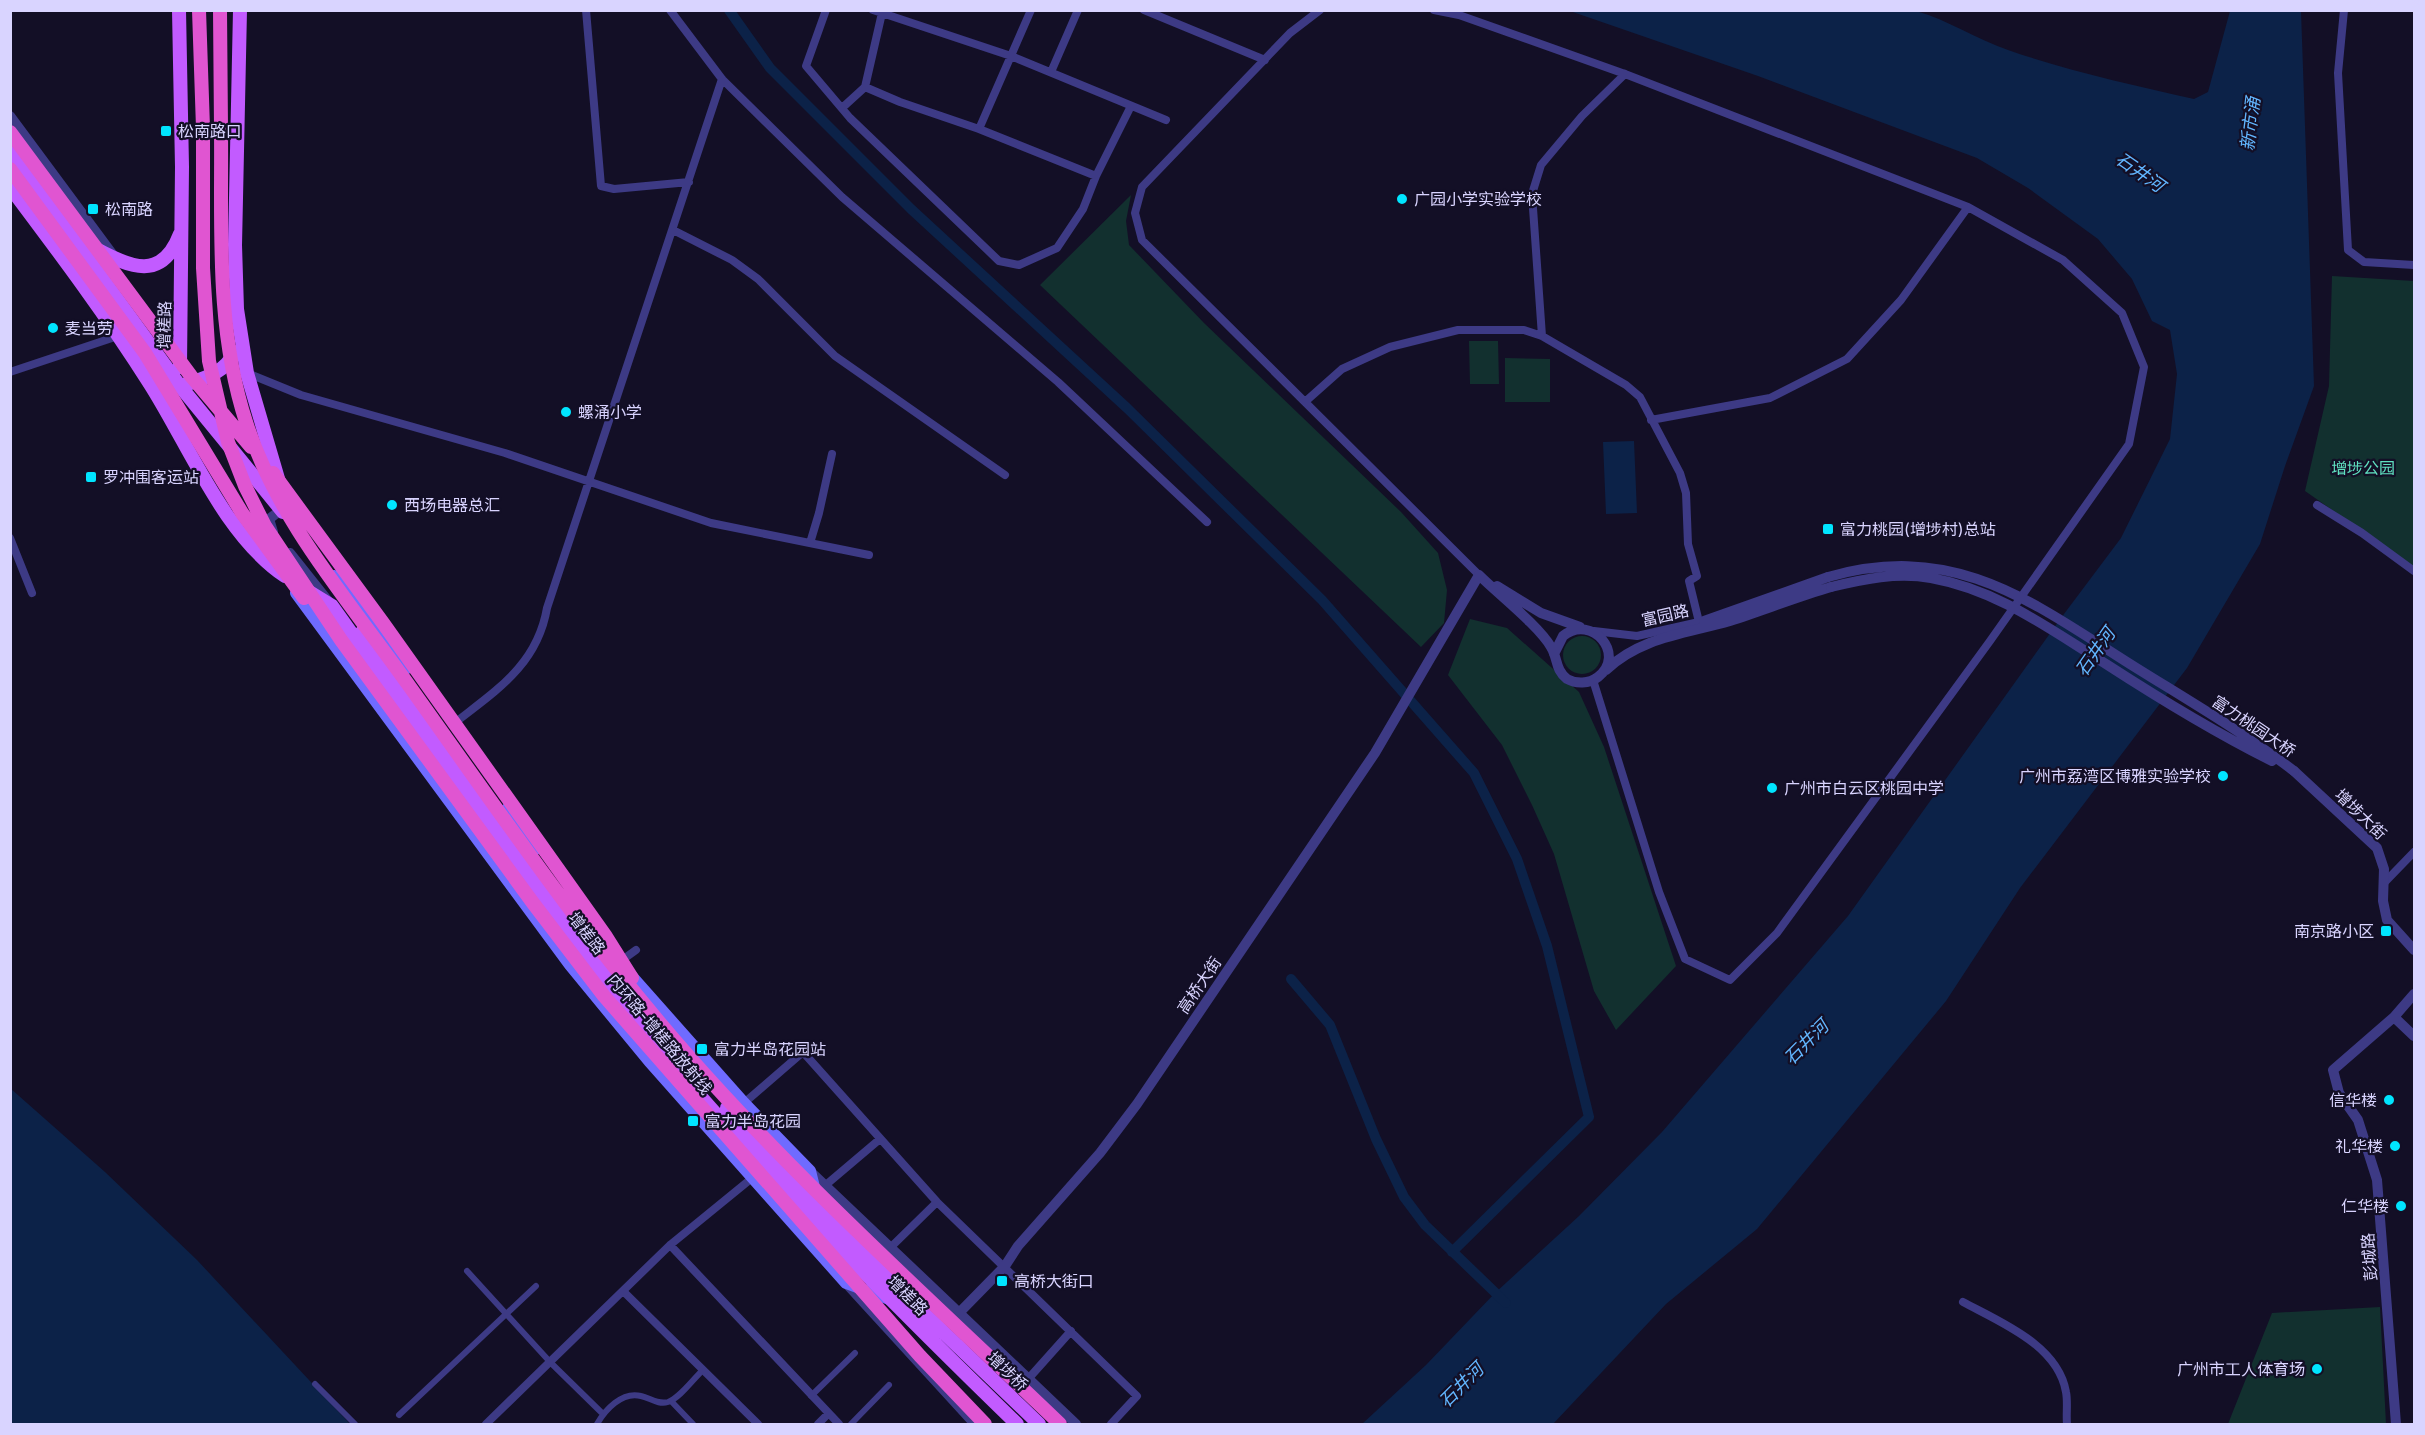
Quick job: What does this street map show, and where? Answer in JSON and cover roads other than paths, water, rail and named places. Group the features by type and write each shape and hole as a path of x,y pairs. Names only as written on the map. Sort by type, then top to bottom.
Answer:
{"highway":[{"path":"199,10 205,322 209,361 220,416 234,460 258,514 342,640"},
{"name":"增槎路","path":"220,10 222,281 228,344 233,377 244,417 272,485 325,570 543,874 655,1016"},
{"path":"10,132 191,376 292,498 605,935 655,1016"},
{"path":"10,169 145,353 223,483 266,549 297,591 342,640"},
{"name":"内环路-增槎路放射线","path":"342,640 532,903 604,996 920,1356 985,1425"},
{"name":"内环路-增槎路放射线","path":"655,1016 776,1151 1060,1425"}],"main road":[{"name":"增槎路","path":"179,10 182,229 180,386 185,444 232,519 257,552 281,573 332,606 480,816 571,940 634,1019 766,1167 889,1299 942,1352"},
{"name":"增槎路","path":"240,10 236,245 240,330 247,373 280,488 304,536 325,566 354,619 456,765 608,971 746,1129 820,1195 866,1258 954,1342"},
{"path":"10,151 180,386 304,536"},
{"path":"10,187 118,336 150,384 185,444"},
{"path":"73,236 117,260 138,267 152,266 170,252 182,229"},
{"path":"150,384 160,390 209,376 229,363 240,330"},
{"path":"325,566 368,616 620,962 744,1103 810,1171 820,1195"},
{"path":"281,573 432,776 490,859 570,965 637,1048 846,1283 889,1299"},
{"path":"480,816 490,859"},
{"path":"634,1019 637,1048"},
{"path":"689,1105 721,1117"},
{"path":"746,1129 774,1134"},
{"name":"增埗桥","path":"954,1342 1039,1425"},
{"name":"增埗桥","path":"942,1352 1017,1425"}],"street":[{"path":"586,10 601,186 615,189 689,182"},
{"path":"670,10 722,79 842,197 1058,382 1208,522"},
{"path":"826,10 806,66 842,108 999,261 1019,266 1057,248 1083,209 1096,176 1131,106"},
{"path":"979,129 1031,10"},
{"path":"1051,72 1078,10"},
{"path":"1144,10 1264,60"},
{"path":"1320,10 1290,33 1142,187 1136,213 1142,240 1542,635 1554,654 1558,669 1568,679 1582,683 1593,680 1603,672 1609,657 1602,637 1588,629 1567,633 1560,640 1554,654"},
{"path":"1434,10 1459,15 1625,74 1968,207 2063,260 2122,313 2144,367 2129,444 1983,651 1777,933 1730,980 1685,959 1659,892 1593,680"},
{"path":"2344,10 2338,73 2348,250 2364,262 2415,265"},
{"path":"842,108 865,87 877,12 1011,56 1166,120"},
{"path":"1542,336 1532,194 1541,165 1582,116 1625,74"},
{"path":"450,727 517,673 543,631 547,608 591,482 722,79"},
{"path":"865,87 1096,176"},
{"path":"10,116 117,260"},
{"path":"40,156 49,204"},
{"path":"10,200 34,219"},
{"path":"1651,420 1770,398 1847,359 1901,300 1968,207"},
{"path":"673,230 732,260 749,273 835,356 1005,475"},
{"path":"1306,401 1342,369 1390,347 1458,330 1524,330 1542,336 1626,385 1640,397 1680,473 1686,493 1688,544 1697,576 1689,581 1699,622"},
{"path":"10,372 118,336"},
{"path":"247,373 301,395 505,453 711,523 869,555"},
{"path":"810,543 832,454"},
{"path":"2317,506 2362,533 2415,571"},
{"path":"281,510 271,515 270,529 332,606"},
{"path":"10,538 32,593"},
{"name":"富力桃园大桥","path":"1830,582 1875,566 1905,565 1948,570 1997,585 2033,604 2225,723 2294,771"},
{"name":"富园路","path":"1479,575 1541,613 1588,629 1637,636 1699,622 1830,582"},
{"name":"高桥大街","path":"959,1313 1005,1266 1018,1246 1100,1153 1130,1113 1355,782 1419,680 1479,575"},
{"name":"富园路","path":"1603,672 1628,652 1647,642 1728,621 1830,582"},
{"path":"456,765 470,756"},
{"name":"增埗大街","path":"2294,771 2377,848 2384,869 2383,901 2387,920 2415,950"},
{"path":"2384,883 2415,852"},
{"path":"608,971 636,950"},
{"path":"2415,994 2394,1017 2415,1036"},
{"name":"彭城路","path":"2394,1017 2333,1070 2339,1093 2358,1120 2377,1180 2396,1425"},
{"path":"744,1103 802,1052 937,1202 1137,1396 1111,1425"},
{"path":"880,1139 820,1195 891,1248 1076,1424"},
{"path":"486,1425 670,1245 766,1167"},
{"path":"891,1248 937,1202"},
{"path":"670,1245 839,1425"},
{"path":"467,1271 550,1363 603,1414"},
{"path":"846,1283 975,1425"},
{"path":"399,1415 536,1286"},
{"path":"622,1291 758,1425"},
{"path":"1964,1302 2023,1335 2055,1364 2066,1391 2067,1425"},
{"path":"1029,1378 1071,1331"},
{"path":"811,1395 855,1353"},
{"path":"597,1425 603,1414 623,1398 633,1395 662,1403 671,1401 703,1370"},
{"path":"315,1384 354,1425"},
{"path":"851,1425 889,1385"},
{"path":"671,1401 693,1425"},
{"path":"818,1425 828,1414"}],"water":[{"path":"1570,11 1916,11 1939,19 1996,46 2031,58 2194,99 2208,92 2230,11 2301,11 2314,386 2260,544 2187,668 2020,888 1946,1001 1757,1229 1666,1304 1553,1424 1362,1424 1426,1365 1495,1293 1579,1216 1662,1132 1848,916 2061,618 2121,538 2170,439 2177,374 2170,330 2152,321 2132,279 2098,239 2028,188 1977,158 1758,76"},
{"path":"1634,441 1637,513 1606,514 1603,442"},
{"path":"10,1088 105,1172 197,1260 350,1424 11,1424"}],"waterway":[{"path":"729,10 770,68 911,209 1127,408 1322,600 1474,773 1517,859 1547,946 1589,1117 1452,1252"},
{"path":"1291,979 1330,1025 1376,1139 1404,1197 1425,1225 1506,1303"}],"place":[{"name":"松南路口","path":"166,131"},
{"name":"广园小学实验学校","path":"1402,199"},
{"name":"松南路","path":"93,209"},
{"name":"麦当劳","path":"53,328"},
{"name":"螺涌小学","path":"566,412"},
{"name":"罗冲围客运站","path":"91,477"},
{"name":"西场电器总汇","path":"392,505"},
{"name":"富力桃园(增埗村)总站","path":"1828,529"},
{"name":"广州市荔湾区博雅实验学校","path":"2223,776"},
{"name":"广州市白云区桃园中学","path":"1772,788"},
{"name":"南京路小区","path":"2386,931"},
{"name":"富力半岛花园站","path":"702,1049"},
{"name":"信华楼","path":"2389,1100"},
{"name":"富力半岛花园","path":"693,1121"},
{"name":"礼华楼","path":"2395,1146"},
{"name":"仁华楼","path":"2401,1206"},
{"name":"高桥大街口","path":"1002,1281"},
{"name":"广州市工人体育场","path":"2317,1369"}],"water label":[{"name":"新市涌","path":"2250,124"},
{"name":"石井河","path":"2140,172"},
{"name":"石井河","path":"2095,652"},
{"name":"石井河","path":"1806,1042"},
{"name":"石井河","path":"1461,1385"}],"park label":[{"name":"增埗公园","path":"2363,468"}]}
